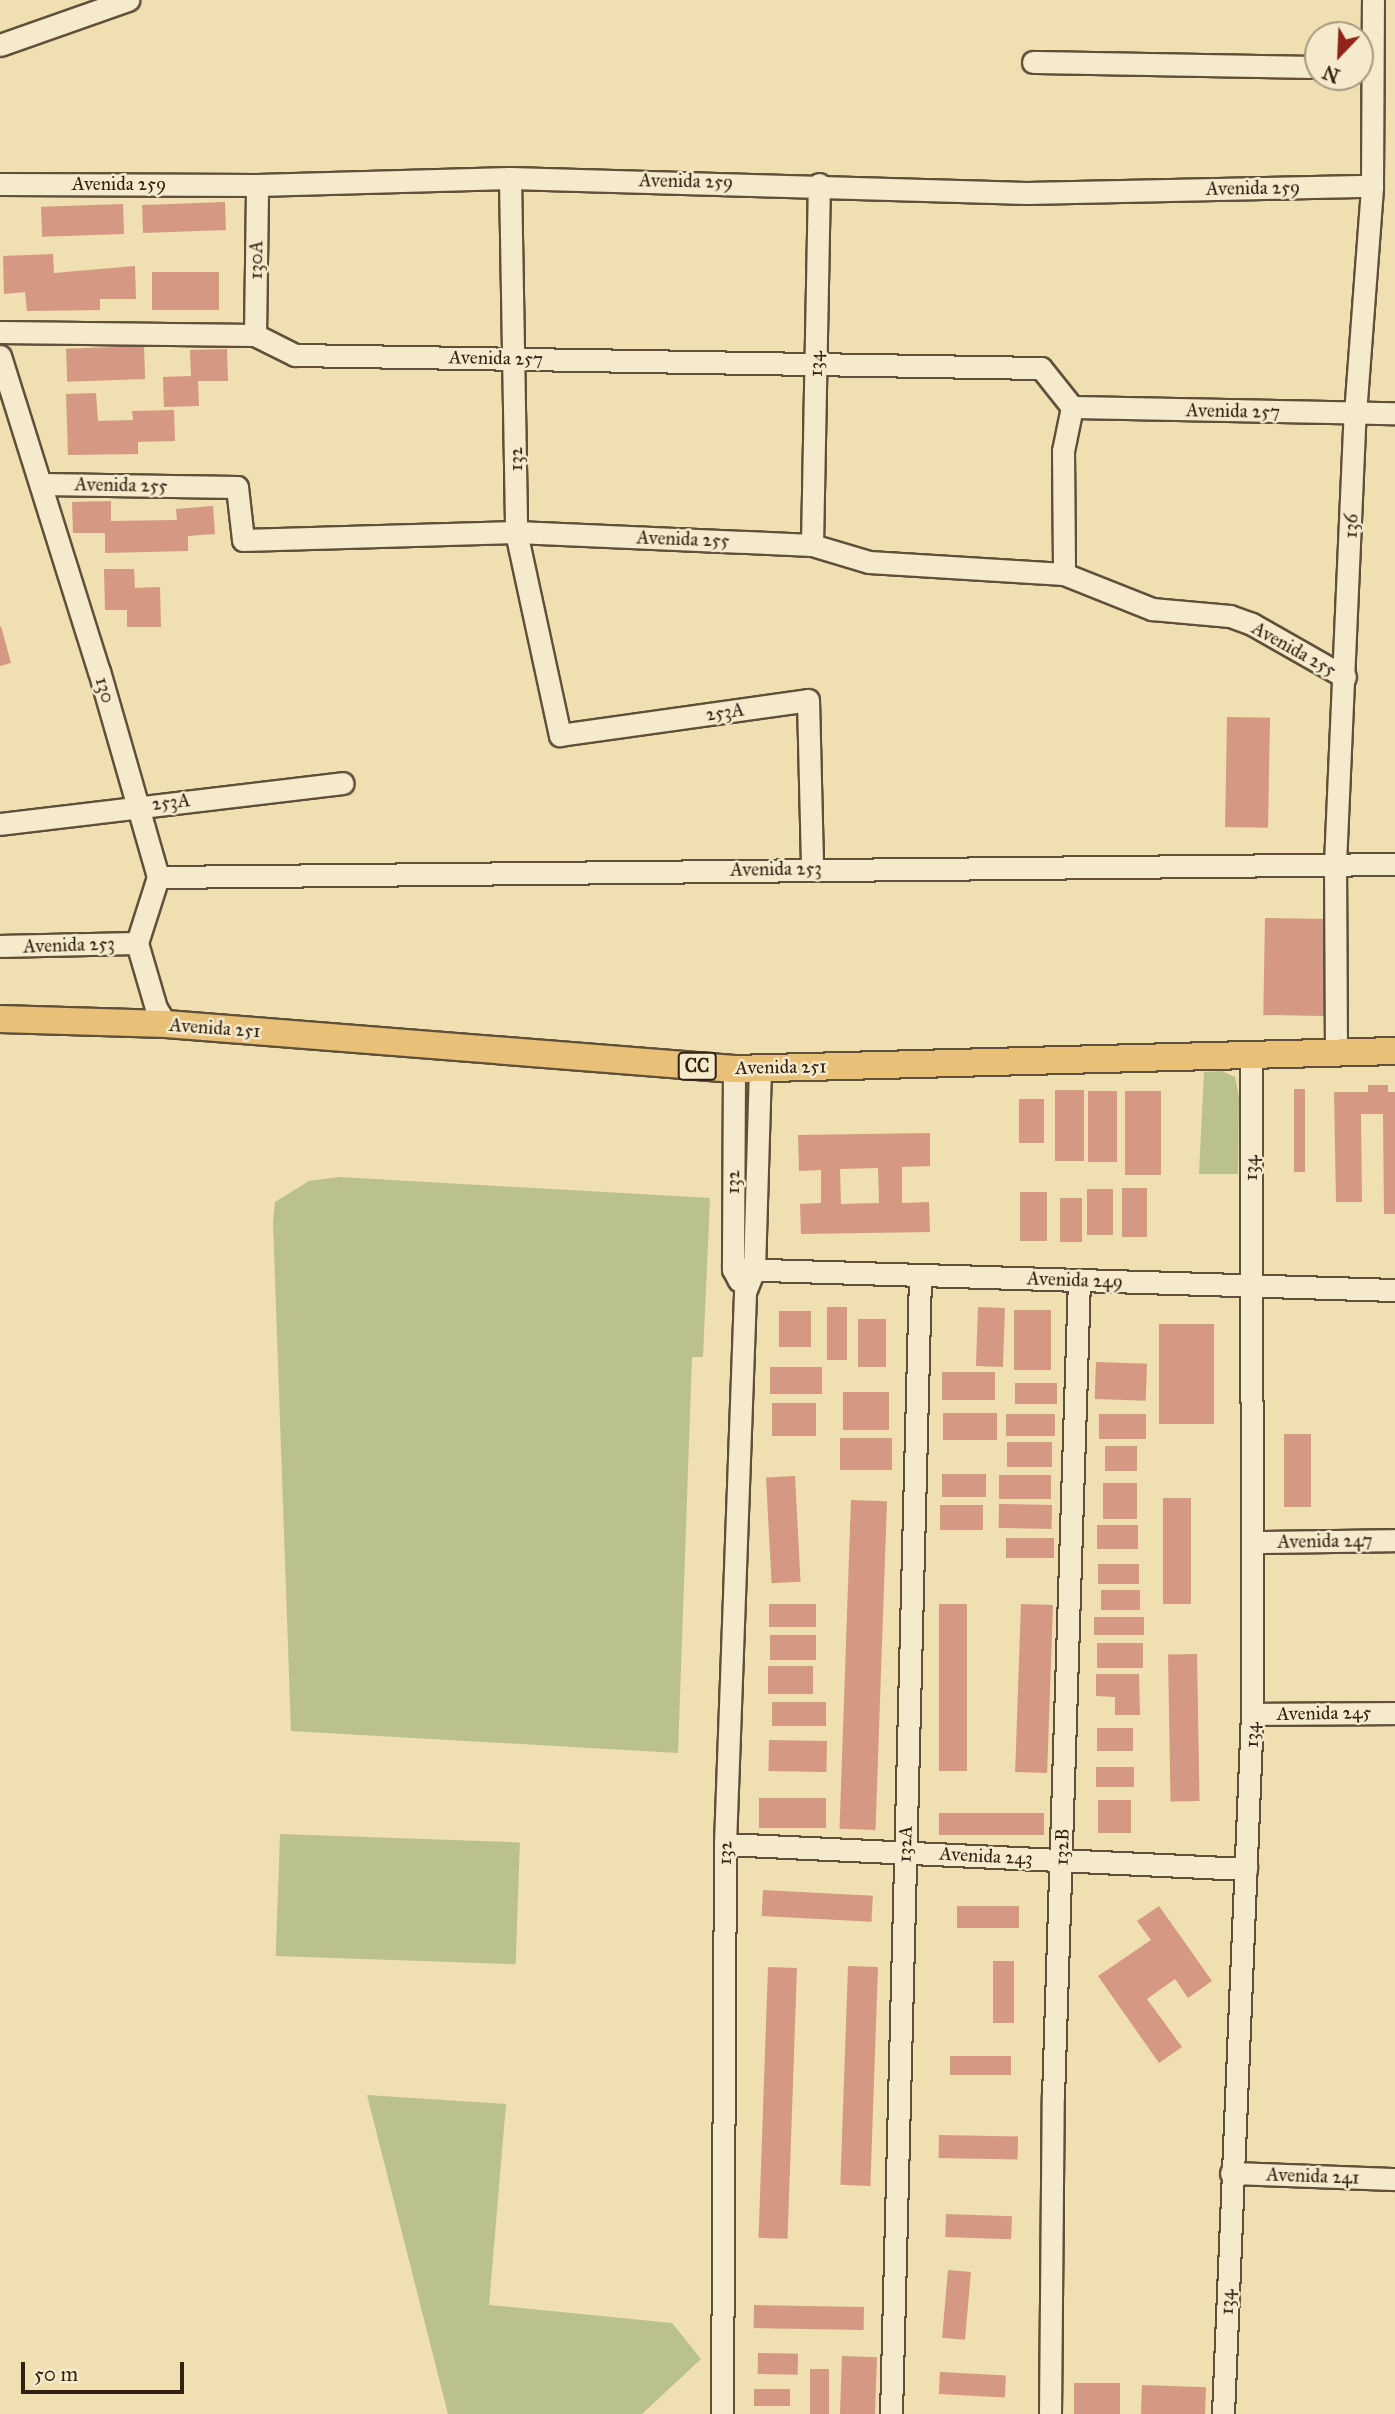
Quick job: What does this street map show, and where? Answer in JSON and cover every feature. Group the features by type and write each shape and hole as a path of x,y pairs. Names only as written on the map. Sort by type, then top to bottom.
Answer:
{"main road":[{"name":"Avenida 251","path":"0,1019 166,1024 747,1069 1395,1051"}],"street":[{"path":"0,45 128,0"},
{"name":"136","path":"1371,21 1373,0"},
{"path":"1033,62 1304,67"},
{"name":"136","path":"1336,1052 1335,864 1355,414 1372,186 1367,91"},
{"name":"Avenida 259","path":"0,184 257,185 510,178 819,184 1026,193 1372,186"},
{"name":"132","path":"510,178 516,358 516,532 559,735"},
{"name":"134","path":"812,545 819,184"},
{"name":"130A","path":"255,335 257,185"},
{"name":"Avenida 257","path":"0,332 255,335 296,355 997,364 1041,368 1072,407 1395,414"},
{"name":"130","path":"0,356 140,806 158,877"},
{"path":"1064,575 1063,451 1072,407"},
{"name":"Avenida 255","path":"42,484 237,487 243,540 516,532 812,545 869,562 1064,575 1152,609 1217,614 1252,624 1345,677"},
{"name":"253A","path":"559,735 808,700 812,868"},
{"name":"253A","path":"0,824 343,783"},
{"name":"Avenida 253","path":"158,877 812,868 1395,864"},
{"path":"158,877 137,943 156,1008 166,1024"},
{"name":"Avenida 253","path":"0,946 137,943"},
{"name":"134","path":"1223,2414 1252,1714 1255,1542 1250,1286 1251,1056"},
{"name":"132","path":"722,2414 726,2281 725,1844 745,1292 747,1069"},
{"name":"Avenida 249","path":"744,1269 1395,1290"},
{"name":"132A","path":"891,2414 920,1275"},
{"name":"132B","path":"1050,2414 1053,2097 1079,1280"},
{"name":"Avenida 247","path":"1255,1542 1395,1540"},
{"name":"Avenida 245","path":"1252,1714 1395,1713"},
{"name":"Avenida 243","path":"725,1844 1246,1869"},
{"name":"Avenida 241","path":"1231,2173 1395,2179"}],"green space":[{"path":"1222,1071 1235,1077 1239,1097 1238,1174 1199,1174 1204,1072"},
{"path":"339,1177 710,1198 703,1357 692,1357 678,1753 291,1731 273,1222 275,1202 309,1181"},
{"path":"280,1834 520,1842 516,1964 276,1956"},
{"path":"367,2095 506,2104 489,2305 672,2323 701,2359 642,2414 448,2414"}],"building":[{"path":"225,202 226,230 143,233 142,205"},
{"path":"123,204 124,234 42,237 41,207"},
{"path":"53,254 54,273 135,266 136,299 100,299 100,310 27,311 25,292 4,294 3,256"},
{"path":"152,272 219,272 219,310 152,310"},
{"path":"144,346 145,379 67,382 66,349"},
{"path":"227,349 228,381 198,381 199,406 164,407 163,377 191,376 190,350"},
{"path":"96,393 98,421 133,420 132,411 174,410 175,441 138,442 138,454 68,455 66,394"},
{"path":"111,501 111,521 177,520 176,509 213,506 215,534 188,536 188,551 105,553 105,533 73,533 72,502"},
{"path":"104,569 134,569 135,588 160,587 161,627 127,627 127,610 105,610"},
{"path":"0,627 11,663 0,666"},
{"path":"1227,717 1270,718 1268,828 1225,827"},
{"path":"1265,918 1326,919 1324,1016 1263,1015"},
{"path":"1368,1085 1388,1085 1388,1092 1395,1092 1395,1214 1384,1214 1383,1114 1361,1114 1362,1202 1336,1202 1334,1092 1368,1092"},
{"path":"1294,1089 1305,1089 1305,1172 1294,1172"},
{"path":"1055,1090 1084,1090 1084,1161 1055,1161"},
{"path":"1088,1091 1117,1091 1117,1162 1088,1162"},
{"path":"1125,1091 1161,1091 1161,1175 1125,1175"},
{"path":"1019,1099 1044,1099 1044,1143 1019,1143"},
{"path":"930,1133 930,1166 902,1167 902,1203 929,1202 930,1232 801,1234 800,1204 821,1203 821,1170 799,1171 798,1135","holes":["878,1168 879,1203 841,1204 840,1169"]},
{"path":"1122,1188 1147,1188 1147,1237 1122,1237"},
{"path":"1087,1189 1113,1189 1113,1235 1087,1235"},
{"path":"1020,1192 1047,1192 1047,1241 1020,1241"},
{"path":"1060,1198 1082,1198 1082,1242 1060,1242"},
{"path":"827,1307 847,1307 847,1360 827,1360"},
{"path":"978,1307 1005,1308 1003,1367 976,1366"},
{"path":"1014,1310 1051,1310 1051,1370 1014,1370"},
{"path":"779,1311 811,1311 811,1347 779,1347"},
{"path":"858,1319 886,1319 886,1367 858,1367"},
{"path":"1159,1324 1214,1324 1214,1424 1159,1424"},
{"path":"1096,1362 1147,1364 1146,1401 1095,1399"},
{"path":"770,1367 822,1367 822,1394 770,1394"},
{"path":"942,1372 995,1372 995,1400 942,1400"},
{"path":"1015,1383 1057,1383 1057,1404 1015,1404"},
{"path":"843,1392 889,1392 889,1430 843,1430"},
{"path":"772,1403 816,1403 816,1436 772,1436"},
{"path":"943,1413 997,1413 997,1440 943,1440"},
{"path":"1006,1414 1055,1414 1055,1436 1006,1436"},
{"path":"1099,1414 1146,1414 1146,1439 1099,1439"},
{"path":"1284,1434 1311,1434 1311,1507 1284,1507"},
{"path":"840,1438 892,1438 892,1470 840,1470"},
{"path":"1007,1442 1052,1442 1052,1467 1007,1467"},
{"path":"1105,1446 1137,1446 1137,1471 1105,1471"},
{"path":"942,1474 986,1474 986,1497 942,1497"},
{"path":"999,1475 1051,1475 1051,1499 999,1499"},
{"path":"795,1476 801,1582 772,1583 766,1478"},
{"path":"1103,1483 1137,1483 1137,1519 1103,1519"},
{"path":"1163,1498 1191,1498 1191,1604 1163,1604"},
{"path":"851,1500 887,1501 875,1830 840,1829"},
{"path":"999,1504 1052,1505 1052,1529 999,1528"},
{"path":"940,1505 983,1505 983,1530 940,1530"},
{"path":"1097,1525 1138,1525 1138,1549 1097,1549"},
{"path":"1006,1538 1054,1538 1054,1558 1006,1558"},
{"path":"1098,1564 1139,1564 1139,1584 1098,1584"},
{"path":"1101,1590 1140,1590 1140,1610 1101,1610"},
{"path":"769,1604 816,1604 816,1627 769,1627"},
{"path":"939,1604 967,1604 967,1771 939,1771"},
{"path":"1021,1604 1053,1605 1047,1773 1015,1772"},
{"path":"1094,1617 1144,1617 1144,1635 1094,1635"},
{"path":"770,1635 816,1635 816,1660 770,1660"},
{"path":"1097,1643 1143,1643 1143,1668 1097,1668"},
{"path":"1197,1654 1200,1801 1171,1801 1168,1655"},
{"path":"768,1666 813,1666 813,1694 768,1694"},
{"path":"1096,1674 1139,1674 1140,1715 1115,1715 1115,1697 1096,1696"},
{"path":"772,1702 826,1702 826,1726 772,1726"},
{"path":"1097,1728 1133,1728 1133,1751 1097,1751"},
{"path":"769,1740 827,1741 826,1772 768,1771"},
{"path":"1096,1767 1134,1767 1134,1787 1096,1787"},
{"path":"759,1798 826,1798 826,1828 759,1828"},
{"path":"1098,1800 1131,1800 1131,1833 1098,1833"},
{"path":"939,1813 1044,1813 1044,1835 939,1835"},
{"path":"763,1890 873,1896 871,1922 762,1916"},
{"path":"957,1906 1019,1906 1019,1928 957,1928"},
{"path":"1159,1906 1212,1981 1188,1998 1175,1979 1147,1999 1182,2047 1159,2063 1098,1976 1151,1940 1137,1921"},
{"path":"993,1961 1014,1961 1014,2023 993,2023"},
{"path":"848,1966 878,1967 870,2186 840,2185"},
{"path":"768,1967 797,1968 788,2239 759,2238"},
{"path":"950,2056 1011,2056 1011,2075 950,2075"},
{"path":"939,2135 1018,2136 1018,2159 939,2158"},
{"path":"946,2214 1012,2216 1011,2239 945,2237"},
{"path":"948,2270 971,2272 965,2340 942,2338"},
{"path":"754,2305 864,2307 864,2330 754,2328"},
{"path":"758,2353 798,2354 798,2375 758,2374"},
{"path":"842,2356 877,2357 875,2414 840,2414"},
{"path":"810,2369 829,2369 829,2414 810,2414"},
{"path":"940,2372 1006,2375 1005,2397 939,2394"},
{"path":"1074,2383 1120,2383 1120,2414 1074,2414"},
{"path":"1142,2385 1206,2387 1205,2414 1141,2414"},
{"path":"754,2389 790,2389 790,2406 754,2406"}]}
